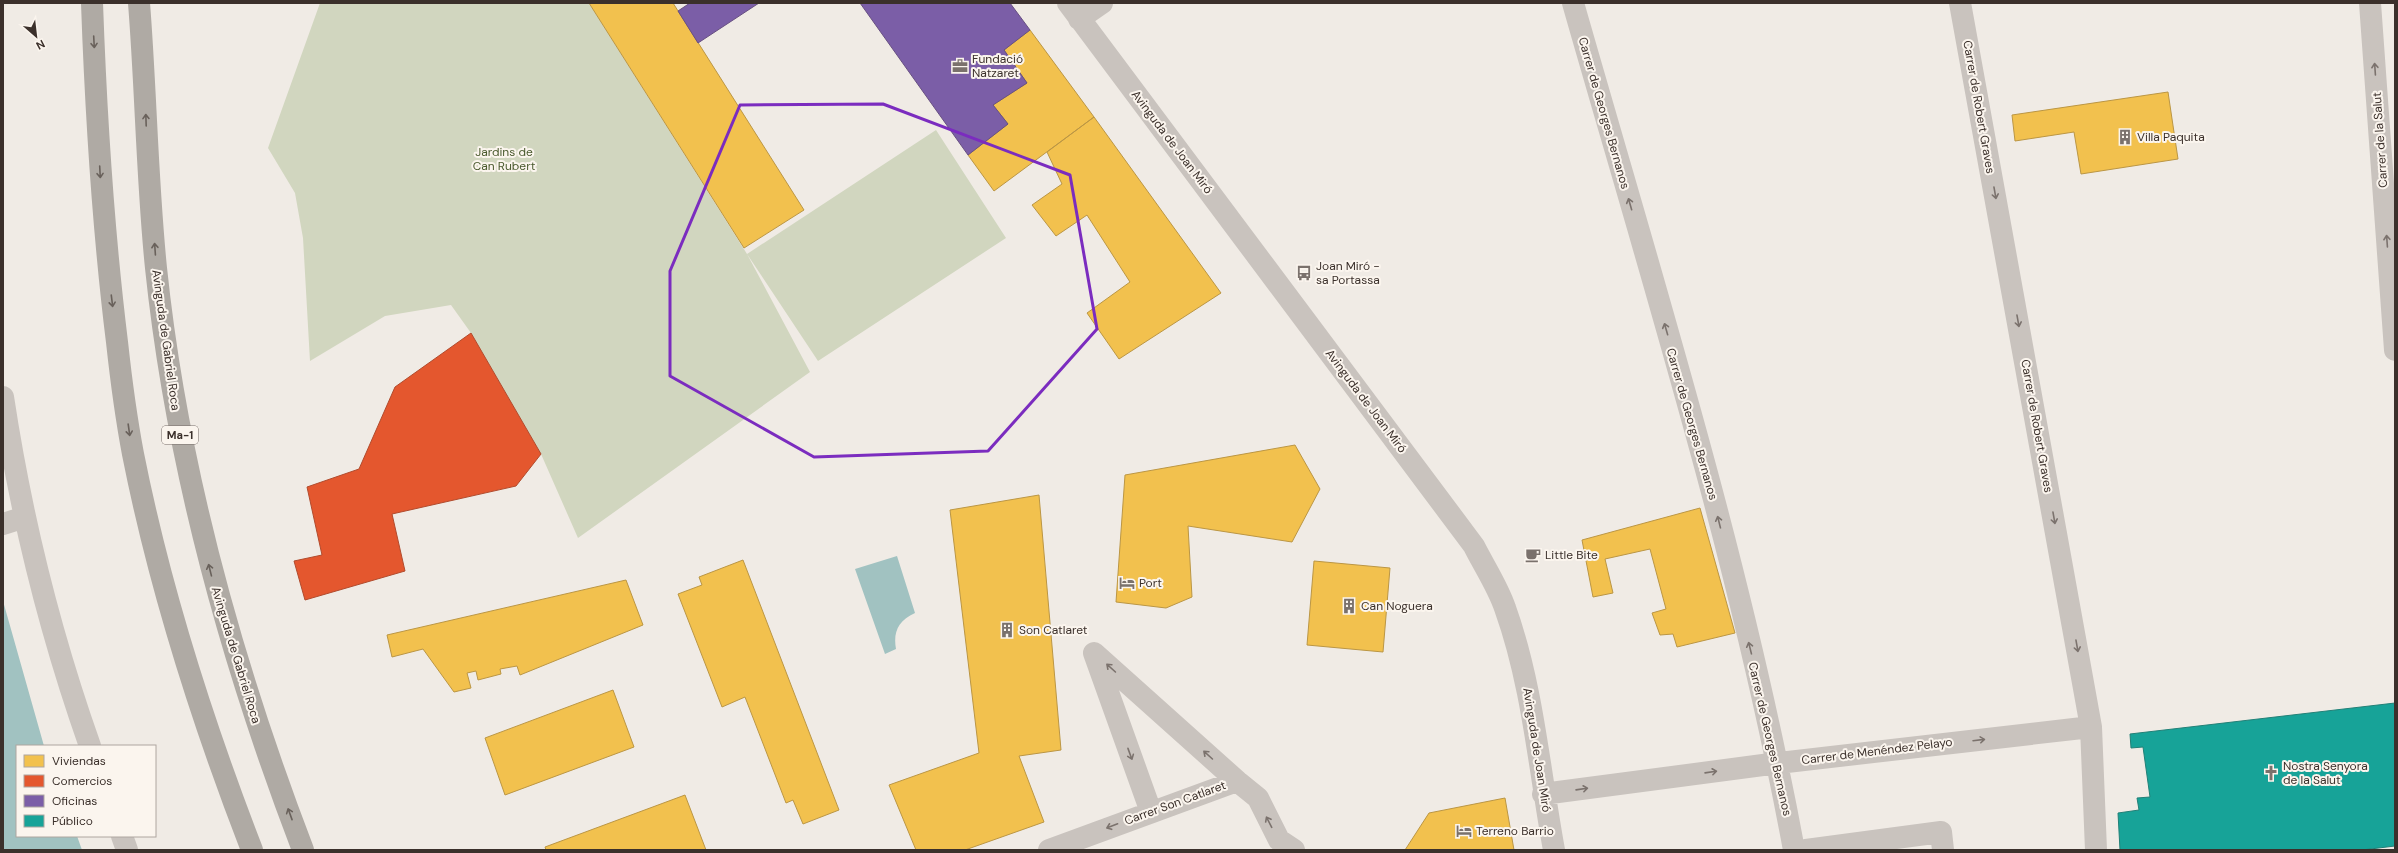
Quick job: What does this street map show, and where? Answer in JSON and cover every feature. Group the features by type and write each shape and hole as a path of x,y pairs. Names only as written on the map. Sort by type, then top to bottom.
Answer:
{"highway":[{"path":"92,3 101,186 108,276 132,452 152,540 198,704 252,850"},
{"name":"Avinguda de Gabriel Roca","path":"140,3 156,268 182,446 201,535 226,624 250,703 303,850"}],"street":[{"path":"1073,11 1102,3"},
{"name":"Carrer de Georges Bernanos","path":"1573,3 1708,479 1778,763 1794,850"},
{"name":"Carrer de Robert Graves","path":"1960,3 2091,727 2096,850"},
{"name":"Carrer de la Salut","path":"2370,3 2395,350"},
{"name":"Avinguda de Joan Miró","path":"1073,11 1474,546 1505,607 1522,664 1536,735 1543,794 1554,850"},
{"path":"3,397 25,516 53,630 90,745"},
{"path":"3,524 25,516"},
{"path":"1151,812 1094,653 1237,781"},
{"name":"Carrer de Menéndez Pelayo","path":"1543,794 1778,763 2091,727"},
{"name":"Carrer Son Catlaret","path":"1049,850 1237,781 1258,798 1279,840 1294,850"},
{"path":"1806,850 1941,832 1943,850"},
{"path":"122,837 126,850"}],"highlighted area":[{"path":"883,104 1070,175 1097,329 988,451 814,457 670,376 670,271 740,105"}],"green space":[{"name":"Jardins de Can Rubert","path":"320,3 589,3 747,254 810,372 578,538 541,454 471,333 451,305 385,316 310,361 303,238 295,193 268,148"},
{"path":"936,130 1006,238 818,361 747,254"}],"water":[{"path":"897,556 915,613 904,620 898,628 895,637 896,649 885,654 855,569"},
{"path":"3,601 44,745 16,745 16,837 77,837 82,850 3,850"}],"building: Viviendas":[{"path":"589,3 673,3 804,210 744,248"},
{"path":"1030,30 1094,117 994,191 968,155 1008,124 993,105 1027,83 1004,50"},
{"name":"Villa Paquita","path":"2168,92 2178,159 2081,174 2074,132 2015,141 2012,115"},
{"path":"1094,117 1221,293 1119,359 1087,313 1130,282 1087,215 1056,236 1032,205 1062,184 1047,152"},
{"path":"1295,445 1320,489 1292,542 1188,526 1192,597 1166,608 1116,602 1125,475"},
{"name":"Son Catlaret","path":"1039,495 1061,750 1019,756 1044,822 965,850 916,850 889,785 979,753 950,510"},
{"path":"1700,508 1735,633 1677,647 1673,634 1660,635 1652,613 1666,609 1650,549 1605,559 1613,593 1593,597 1582,540"},
{"path":"743,560 839,810 803,824 793,800 786,803 745,697 722,707 678,594 702,585 699,577"},
{"name":"Can Noguera","path":"1314,561 1390,568 1383,652 1307,645"},
{"path":"626,580 643,625 520,675 517,666 500,669 501,674 478,680 476,671 467,673 471,688 454,692 423,649 392,657 387,635"},
{"path":"613,690 634,747 505,795 485,738"},
{"path":"685,795 706,850 546,850 545,847"},
{"name":"Terreno Barrio","path":"1505,798 1514,850 1405,850 1429,813"}],"building: Comercios":[{"path":"471,333 541,454 516,486 392,514 405,571 305,600 294,561 322,555 307,487 359,469 395,387"}],"building: Oficinas":[{"path":"690,3 759,3 698,43 678,11"},
{"name":"Fundació Natzaret","path":"860,3 1010,3 1030,30 1004,50 1027,83 993,105 1008,124 968,155"}],"building: Público":[{"name":"Nostra Senyora de la Salut","path":"2395,703 2395,846 2362,850 2120,850 2118,813 2139,810 2137,798 2150,797 2143,747 2131,748 2130,734"}],"place":[{"name":"Fundació Natzaret","path":"960,66"},
{"name":"Villa Paquita","path":"2125,137"},
{"name":"Joan Miró - sa Portassa","path":"1304,273"},
{"name":"Little Bite","path":"1533,555"},
{"name":"Port","path":"1127,583"},
{"name":"Can Noguera","path":"1349,606"},
{"name":"Son Catlaret","path":"1007,630"},
{"name":"Nostra Senyora de la Salut","path":"2271,773"},
{"name":"Terreno Barrio","path":"1464,831"}]}
